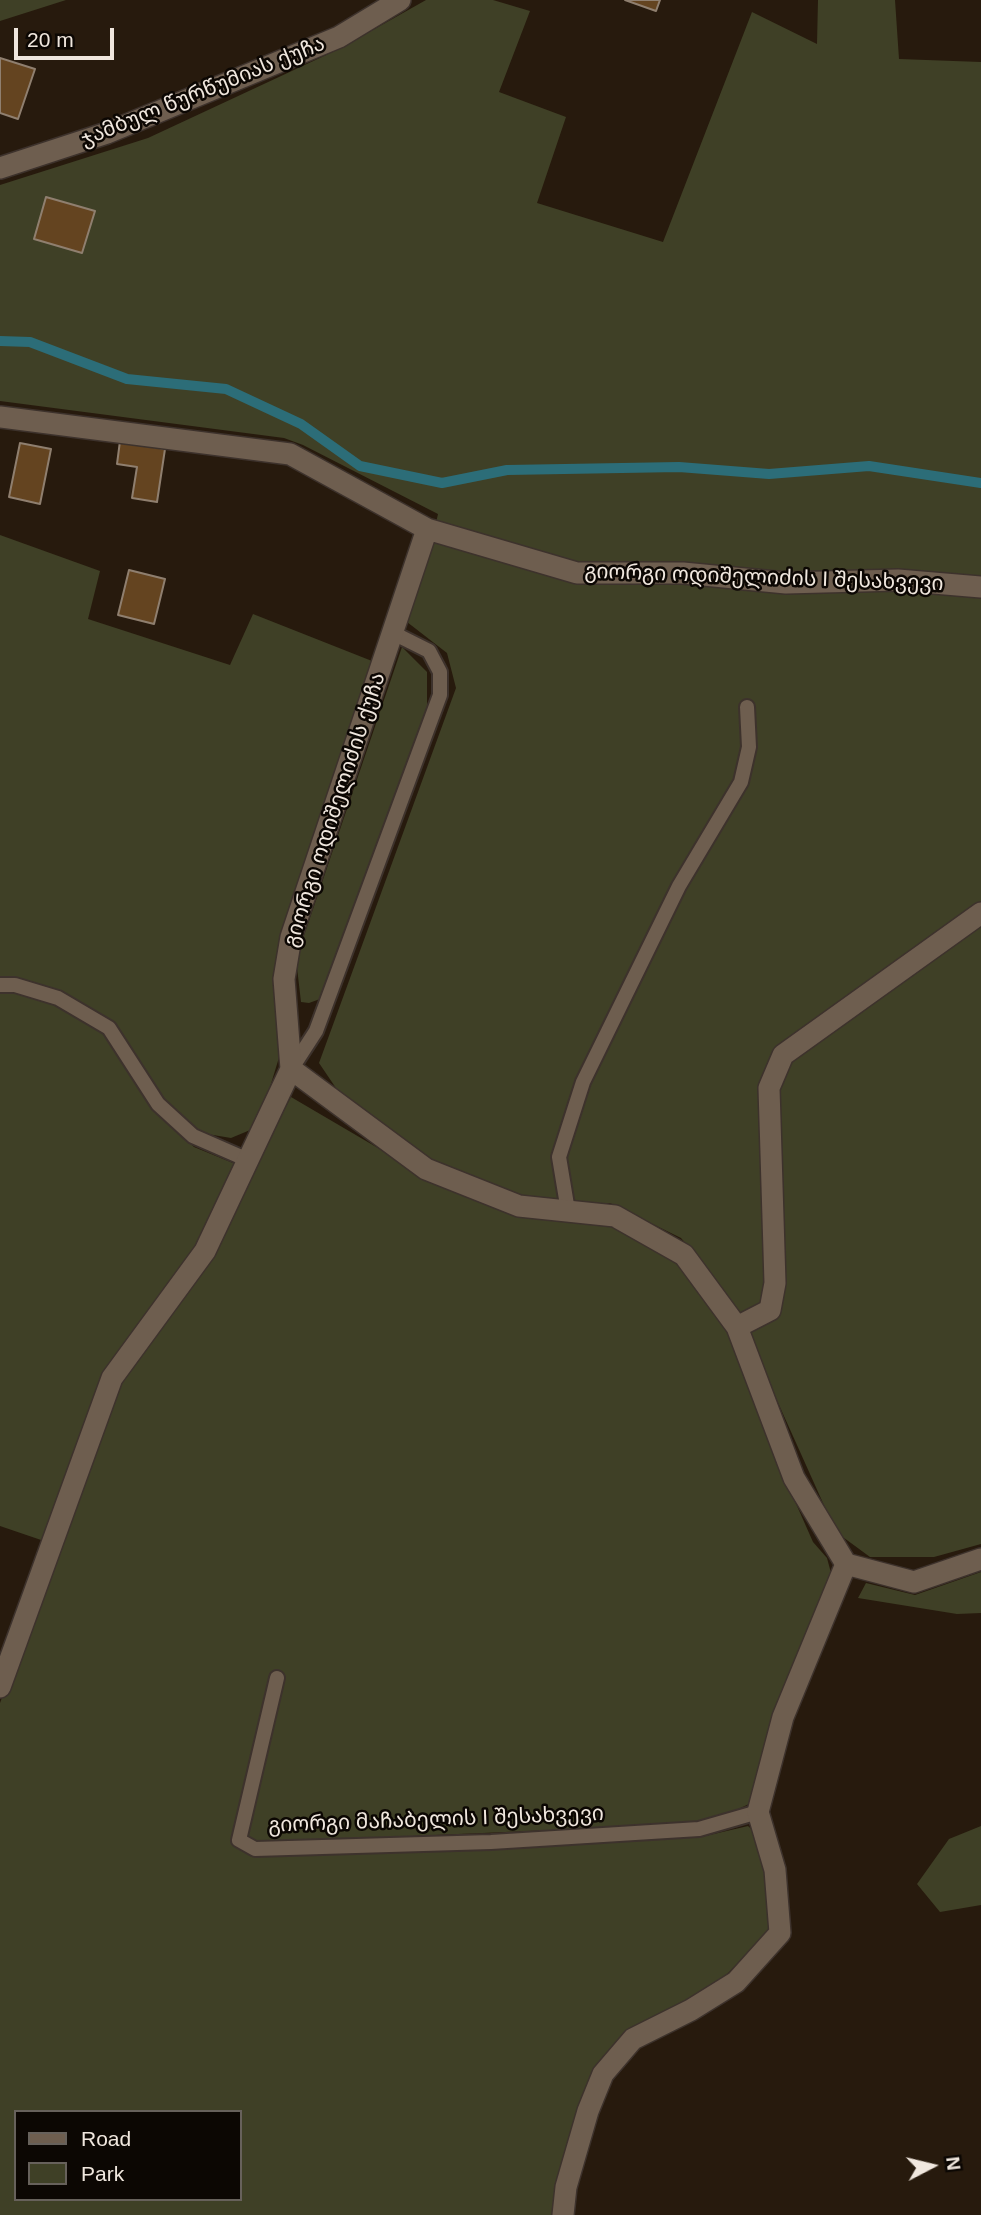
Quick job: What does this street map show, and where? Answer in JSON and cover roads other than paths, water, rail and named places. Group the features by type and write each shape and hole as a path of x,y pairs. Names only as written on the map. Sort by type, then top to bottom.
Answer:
{"street":[{"name":"ჯამბულ წურწუმიას ქუჩა","path":"0,168 107,133 339,37 400,0"},
{"path":"0,417 290,454 428,529"},
{"name":"გიორგი ოდიშელიძის I შესახვევი","path":"428,529 577,573 684,573 786,583 898,580 981,587"},
{"name":"გიორგი ოდიშელიძის ქუჩა","path":"2,1676 112,1378 205,1251 291,1069 284,979 291,937 428,529"},
{"path":"737,1327 770,1310 775,1283 769,1088 782,1055 981,913"},
{"path":"291,1069 426,1169 519,1206 615,1216 684,1255 737,1327 794,1478 846,1564 914,1582 981,1559"},
{"path":"563,2215 566,2187 588,2111 603,2074 633,2039 691,2010 736,1982 780,1933 775,1870 758,1812 783,1717 846,1564"}],"lane":[{"path":"291,1069 316,1031 440,695 440,672 429,651 393,633"},
{"path":"568,1211 559,1157 583,1082 679,886 741,782 748,747 747,707"},
{"path":"0,985 15,985 58,998 109,1028 158,1104 193,1136 248,1160"},
{"name":"გიორგი მაჩაბელის I შესახვევი","path":"277,1678 239,1840 255,1849 491,1842 699,1829 758,1812"}],"waterway":[{"path":"0,341 30,342 127,379 226,389 301,424 360,466 442,483 507,470 679,467 769,474 869,466 981,483"}]}
